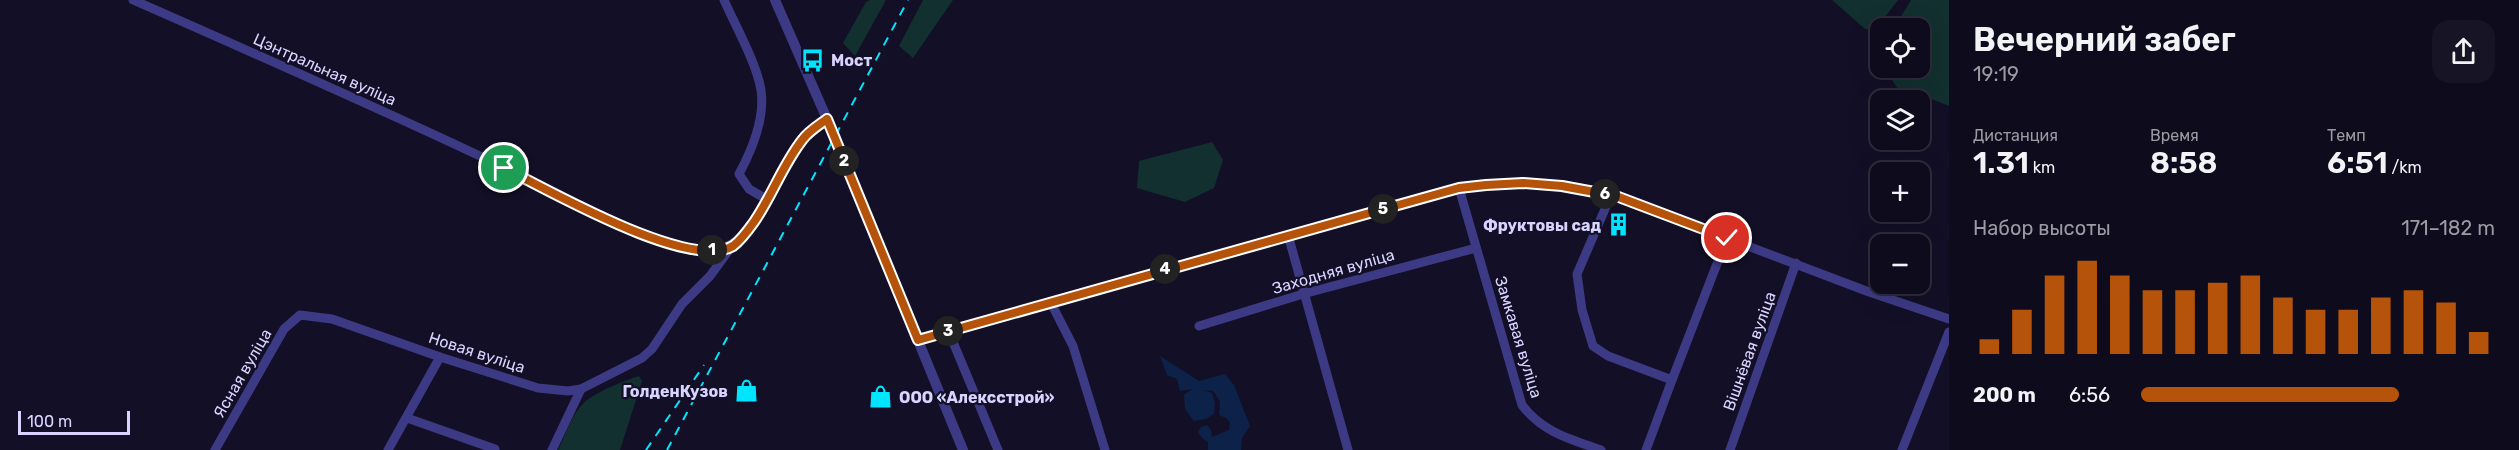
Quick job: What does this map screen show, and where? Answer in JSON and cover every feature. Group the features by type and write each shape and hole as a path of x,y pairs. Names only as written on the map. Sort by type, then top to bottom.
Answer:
{"street":[{"name":"Цэнтральная вуліца","path":"133,0 655,239 681,248 700,251 732,246"},
{"path":"724,0 761,88 760,112 755,138 739,174 749,189 768,200"},
{"path":"775,0 827,119 963,450"},
{"path":"732,246 753,224 804,137 827,119"},
{"path":"918,340 1459,188 1523,183 1562,186 1611,195 1869,292 1949,319"},
{"name":"Замкавая вуліца","path":"1459,188 1522,405 1539,424 1552,432 1601,450"},
{"path":"1611,195 1577,274 1582,310 1593,346 1608,356 1672,380"},
{"path":"1287,235 1348,450"},
{"path":"1646,450 1727,238"},
{"name":"Новая вуліца","path":"300,315 332,319 538,388 568,392 581,389 642,358 652,349 682,304 710,276 732,246"},
{"name":"Заходняя вуліца","path":"1199,326 1304,294 1476,248"},
{"name":"Вішнёвая вуліца","path":"1730,450 1796,263"},
{"path":"1051,303 1073,346 1105,450"},
{"name":"Ясная вуліца","path":"215,450 284,329 300,315"},
{"path":"948,330 998,450"},
{"path":"1902,450 1949,332"},
{"path":"388,450 440,357"},
{"path":"552,450 581,389"},
{"path":"407,418 495,449"}],"green space":[{"path":"886,0 855,56 843,43 866,2"},
{"path":"923,0 953,0 913,58 899,46"},
{"path":"1832,0 1898,0 1884,18 1870,18 1870,30 1865,29"},
{"path":"1911,0 1949,0 1949,106 1930,99 1930,90 1898,89 1891,78 1930,78 1930,18 1900,18"},
{"path":"1212,142 1223,160 1214,188 1185,202 1137,188 1139,161"},
{"path":"639,376 642,381 620,450 558,450 574,416 587,400 612,386"}],"water":[{"path":"1160,356 1199,381 1225,374 1234,385 1250,426 1242,438 1241,450 1208,450 1208,442 1198,432 1201,427 1207,425 1212,437 1229,430 1230,423 1219,415 1220,401 1213,391 1203,390 1212,393 1215,403 1214,414 1206,419 1194,421 1185,409 1184,395 1192,389 1180,391 1177,379 1167,375"}],"railway":[{"path":"667,450 908,0"},
{"path":"646,450 704,365"}],"place":[{"name":"Мост","path":"813,60"},
{"name":"Фруктовы сад","path":"1619,225"},
{"name":"ГолденКузов","path":"746,391"},
{"name":"ООО «Алексстрой»","path":"881,397"}],"route":[{"path":"504,168 592,212 655,239 681,248 700,251 715,250 732,246 753,224 804,137 827,119 918,340 1459,188 1523,183 1562,186 1616,196 1727,238"}]}
